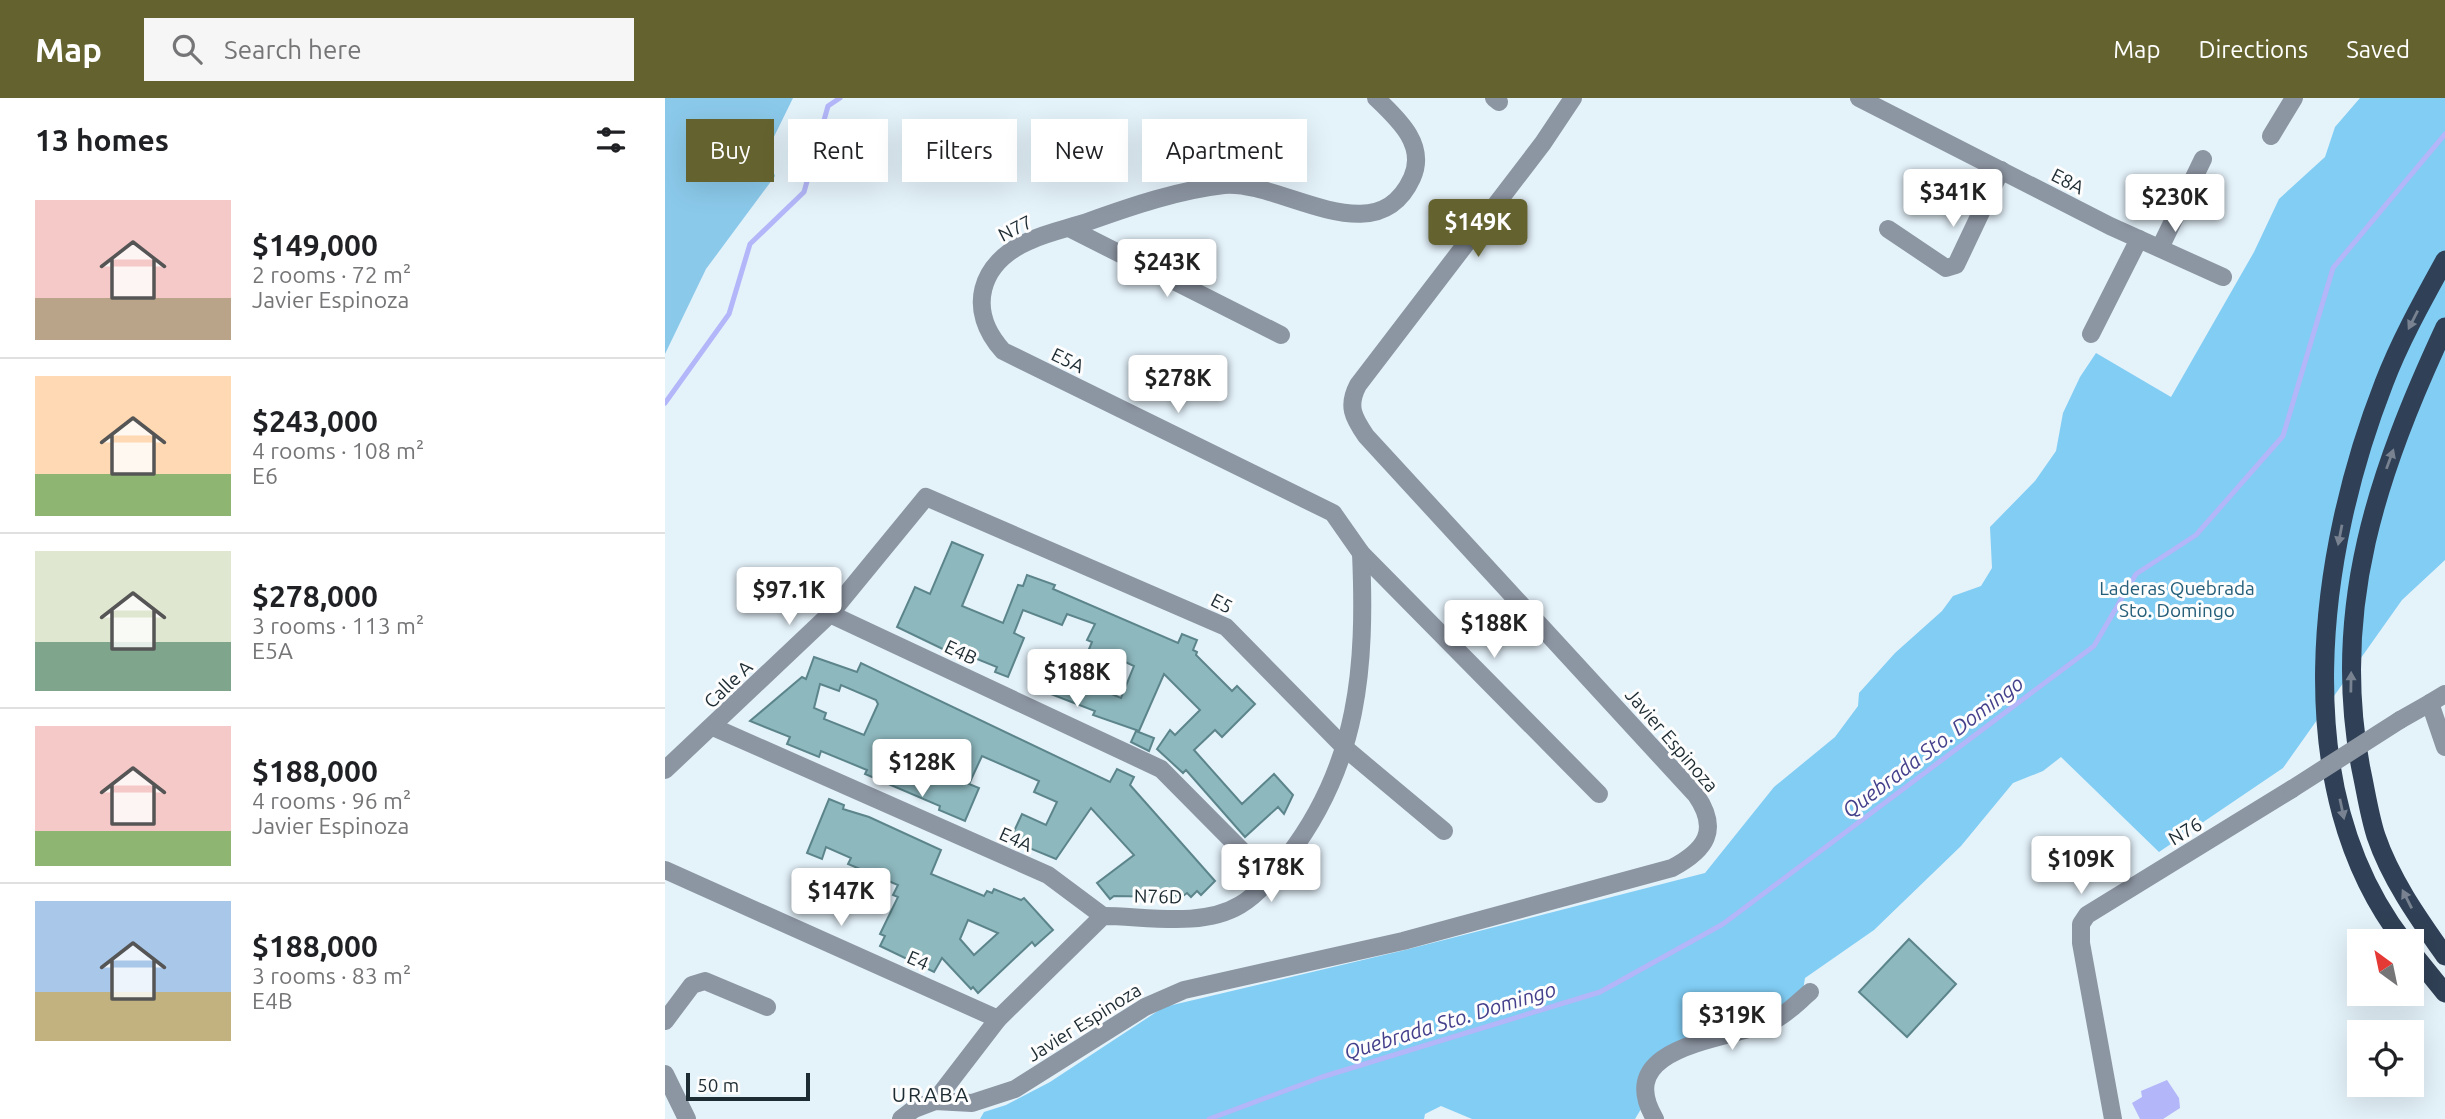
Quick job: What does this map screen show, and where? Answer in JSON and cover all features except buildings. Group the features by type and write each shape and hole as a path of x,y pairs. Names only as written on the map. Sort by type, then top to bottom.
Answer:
{"highway":[{"path":"2396,929 2372,892 2345,825 2329,740 2324,645 2340,533 2361,450 2384,382 2445,260"},
{"path":"2445,327 2393,451 2365,539 2353,638 2351,691 2354,730 2367,805 2377,839 2414,913 2445,956"},
{"path":"2424,967 2445,993"}],"street":[{"name":"N77","path":"987,276 1003,257 1029,241 1140,204 1223,186 1253,186 1322,210 1361,215 1386,207 1406,192 1417,168 1406,127 1376,98"},
{"name":"Javier Espinoza","path":"901,1119 914,1109 935,1101 972,1103 1015,1089 1145,1007 1174,993 1403,941 1659,871 1690,859 1700,849 1708,835 1709,820 1696,795 1366,436 1352,414 1353,396 1358,385 1543,143 1573,98"},
{"name":"E8A","path":"1859,98 2140,239 2223,277"},
{"path":"2271,136 2294,98"},
{"path":"2160,248 2203,159"},
{"path":"1888,229 1946,268 1956,265 2001,170"},
{"path":"1069,228 1281,335"},
{"path":"2091,334 2140,239"},
{"name":"E5A","path":"987,276 981,316 988,334 1003,351 1333,513 1361,553 1599,794"},
{"name":"Calle A","path":"665,771 830,614 926,497"},
{"name":"E5","path":"926,497 1226,626 1346,749 1444,831"},
{"name":"N76D","path":"1103,916 1206,917 1240,906 1270,879 1310,827 1346,749 1361,673 1361,553"},
{"name":"E4B","path":"830,614 1161,769 1270,879"},
{"path":"2437,699 2445,747"},
{"name":"N76","path":"2113,1119 2081,943 2081,924 2087,915 2437,699"},
{"name":"E4A","path":"713,727 1048,875 1103,916"},
{"name":"E4","path":"666,871 998,1019"},
{"path":"935,1101 998,1019 1103,916"},
{"path":"665,1021 698,981 705,981 767,1007"},
{"path":"1655,1119 1643,1093 1644,1080 1661,1061 1696,1044 1772,1021 1809,992"},
{"path":"665,1074 687,1119"}],"shaded area":[{"path":"665,98 793,98 774,137 774,119 686,119 686,182 771,182 706,269 665,354"},
{"path":"2167,1080 2179,1098 2180,1108 2163,1119 2140,1119 2132,1103 2142,1097 2141,1091"}],"green space":[{"name":"Laderas Quebrada Sto. Domingo","path":"2360,98 2445,98 2445,560 2402,600 2283,768 2159,852 2061,757 2043,771 2013,783 1961,846 1874,930 1805,978 1799,1014 1724,1032 1648,1069 1644,1104 1635,1119 1472,1119 1441,1106 1425,1114 1424,1119 980,1119 984,1112 1006,1105 1050,1082 1164,1007 1405,950 1705,873 1774,787 1835,737 1858,706 1859,693 1895,653 1942,611 1953,596 1981,586 1992,568 1990,527 2035,481 2056,451 2063,413 2080,377 2096,353 2171,397 2254,252 2279,199 2325,157 2335,127"}],"waterway":[{"path":"665,403 729,314 750,244 804,192 828,106 840,98"},
{"name":"Quebrada Sto. Domingo","path":"1209,1119 1322,1077 1600,992 1723,924 2094,646 2136,574 2196,535 2283,436 2333,268 2445,134"}],"district":[{"name":"URABA","path":"931,1095"}]}
